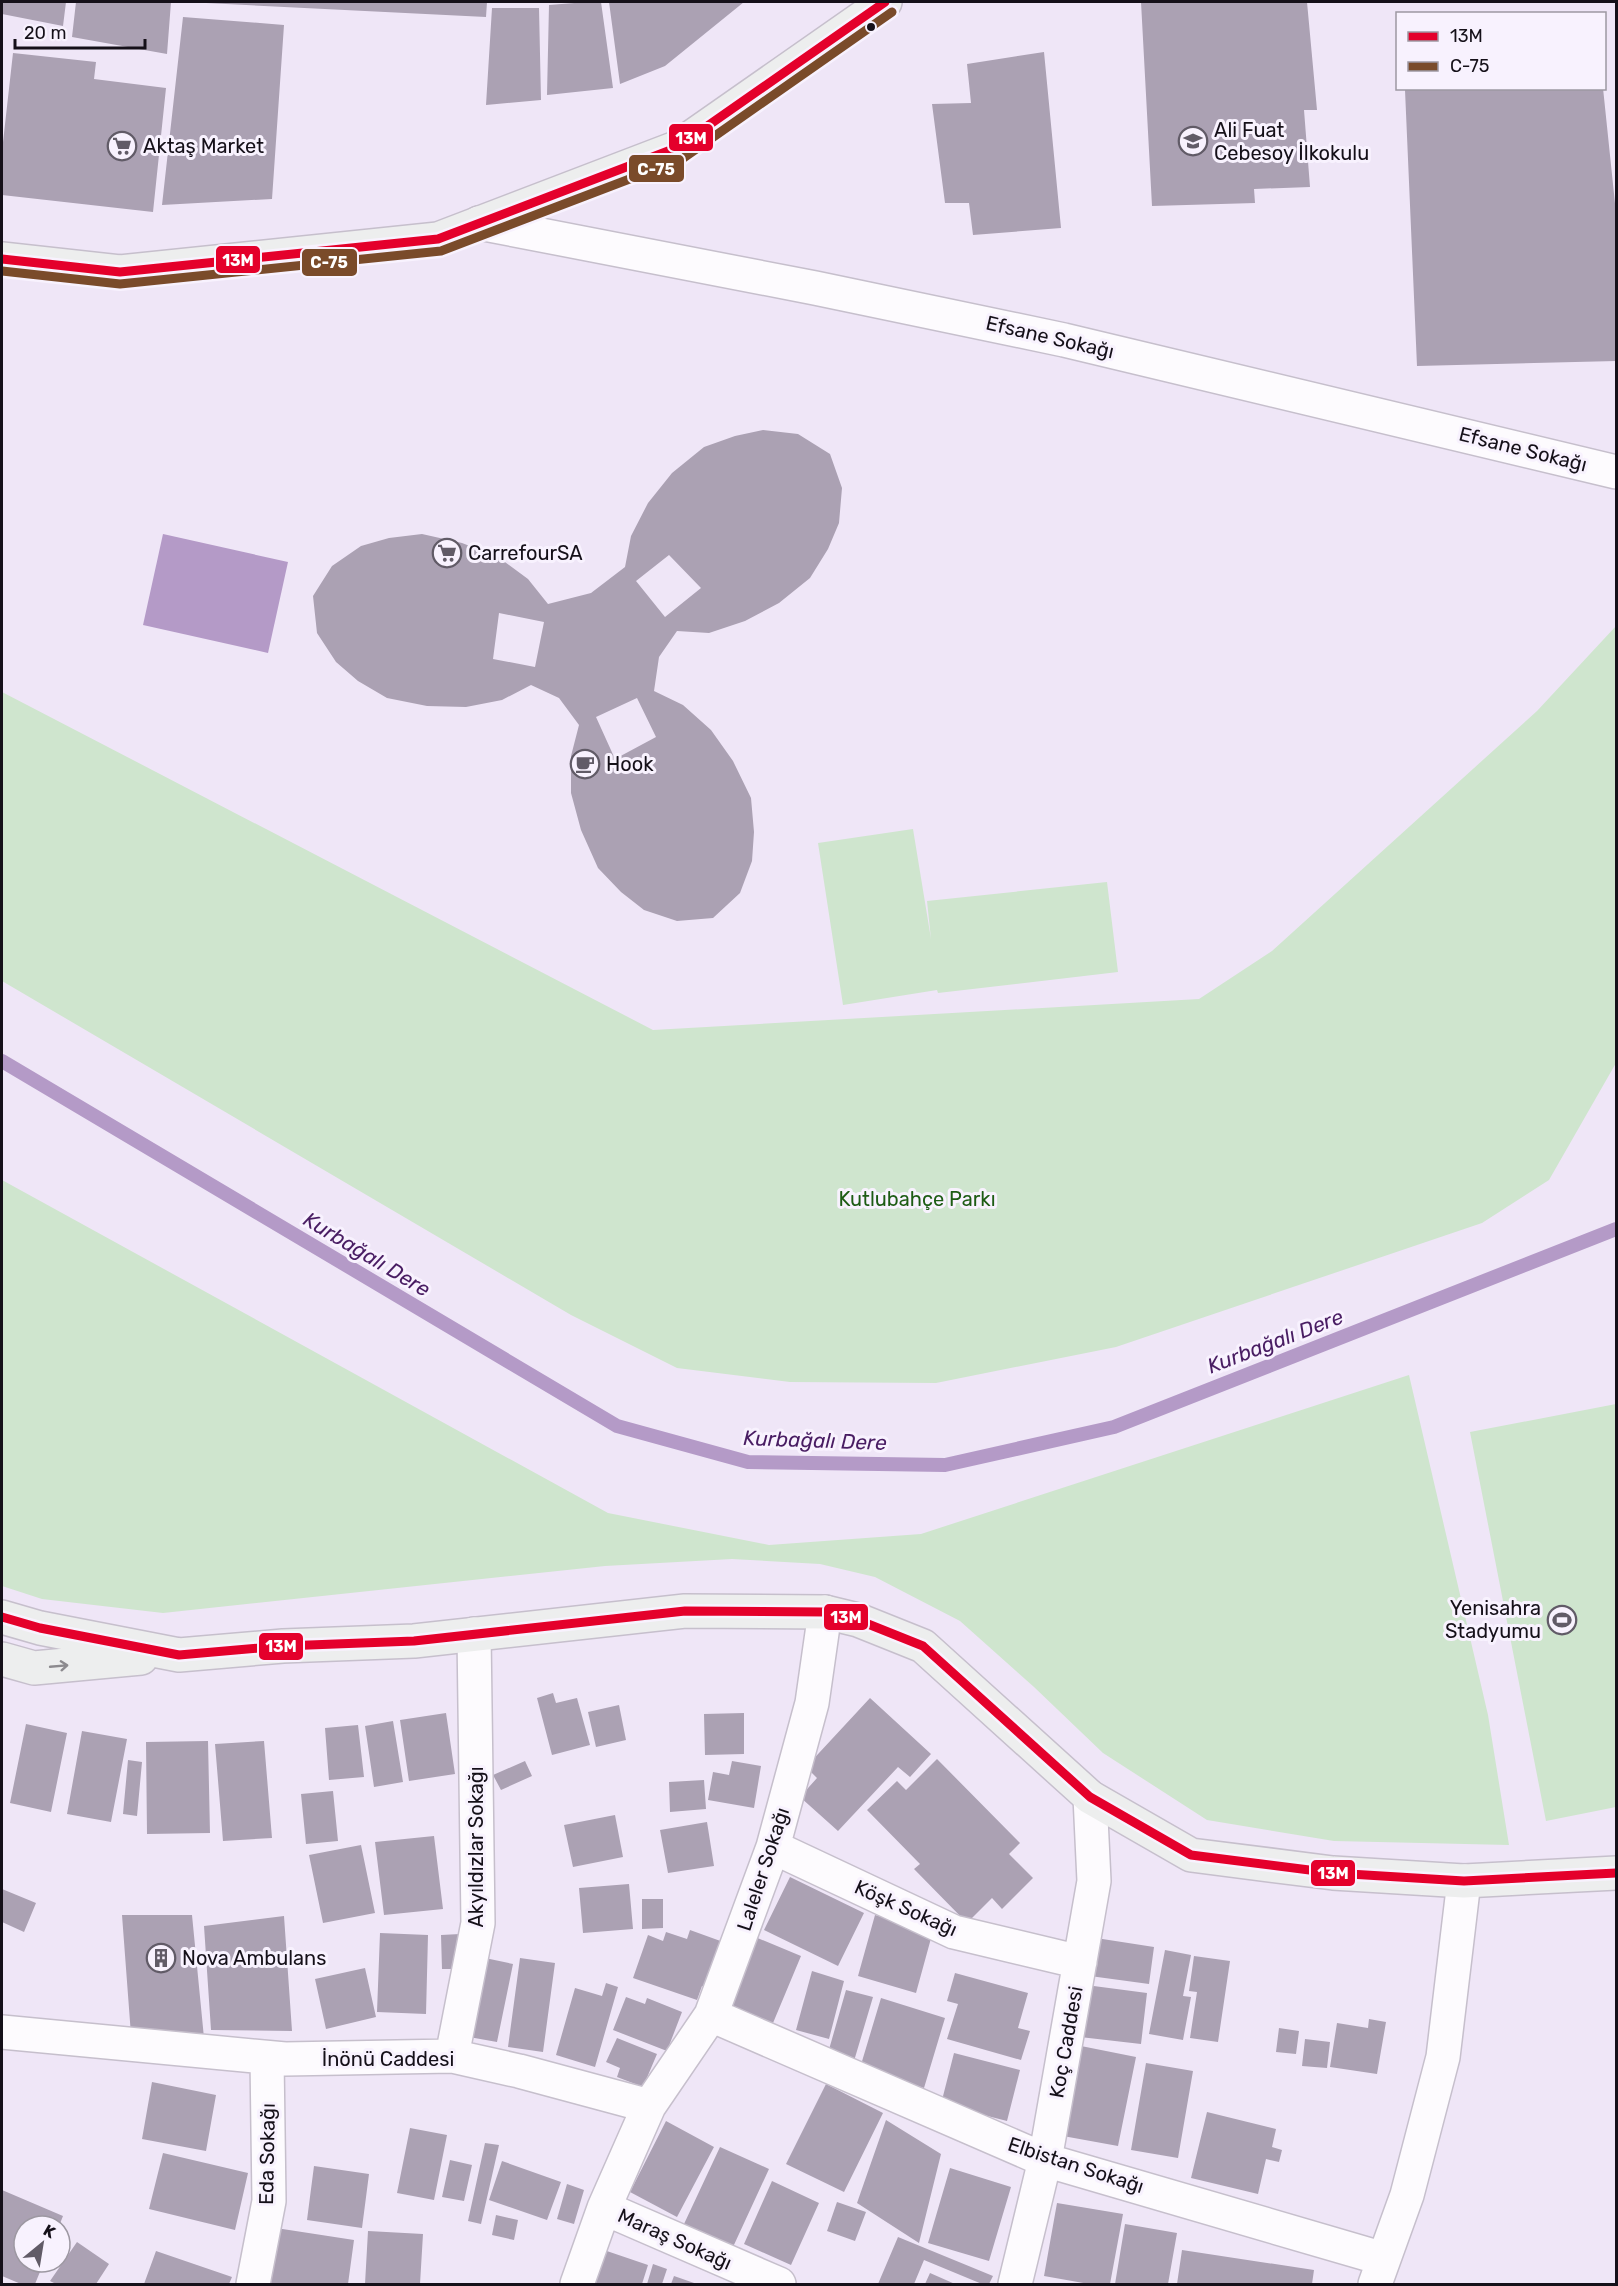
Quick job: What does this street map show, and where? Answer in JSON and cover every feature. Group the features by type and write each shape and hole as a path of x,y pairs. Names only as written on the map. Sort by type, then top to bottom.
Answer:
{"main road":[{"path":"2,259 120,272 438,239 676,148 885,2"},
{"path":"2,1659 34,1668 283,1646 414,1641 686,1611 825,1612 858,1620 923,1646 1090,1797 1191,1855 1333,1873 1464,1881 1617,1873"},
{"path":"2,1617 40,1628 179,1654"}],"street":[{"name":"Efsane Sokağı","path":"479,224 1020,330 1617,472"},
{"name":"Laleler Sokağı","path":"649,2106 711,2016 773,1847 812,1703 825,1612"},
{"name":"Akyıldızlar Sokağı","path":"452,2056 478,1923 474,1634"},
{"name":"Koç Caddesi","path":"1015,2284 1045,2160 1094,1881 1090,1797"},
{"name":"Köşk Sokağı","path":"773,1847 954,1932 1080,1962"},
{"path":"1380,2272 1407,2195 1443,2057 1464,1881"},
{"name":"Elbistan Sokağı","path":"711,2016 1045,2160 1380,2272"},
{"name":"İnönü Caddesi","path":"2,2032 267,2058 452,2056 519,2071 649,2106"},
{"name":"Eda Sokağı","path":"253,2284 269,2200 267,2058"},
{"path":"577,2284 604,2208 649,2106"},
{"name":"Maraş Sokağı","path":"604,2208 779,2284"}],"green space":[{"name":"Kutlubahçe Parkı","path":"1616,626 1616,1063 1549,1180 1482,1223 1116,1347 936,1383 790,1382 677,1368 571,1315 2,981 2,692 653,1030 1199,999 1272,951 1537,711"},
{"path":"913,829 931,939 927,901 1107,882 1118,972 938,993 937,990 843,1005 818,843"},
{"path":"2,1180 608,1513 769,1545 921,1534 1409,1375 1488,1715 1509,1845 1334,1841 1207,1820 1103,1753 960,1621 875,1577 820,1564 732,1559 605,1566 163,1613 42,1599 2,1586"},
{"name":"Yenisahra Stadyumu","path":"1616,1404 1616,1807 1546,1821 1470,1432"}],"shaded area":[{"path":"163,534 288,562 268,653 143,625"}],"building":[{"path":"2,2 66,2 63,26 2,14"},
{"path":"76,2 171,2 167,54 72,37"},
{"path":"206,2 487,2 486,17"},
{"path":"601,2 613,88 547,95 549,5"},
{"path":"609,2 744,2 665,66 620,84"},
{"path":"1141,2 1307,2 1317,110 1304,110 1310,187 1254,189 1255,203 1152,206"},
{"path":"492,8 539,8 541,100 486,105"},
{"path":"183,17 284,25 272,199 162,205"},
{"path":"1044,52 1061,228 973,235 969,203 945,203 932,104 971,103 967,64"},
{"path":"13,53 96,62 94,79 166,88 153,212 2,195 2,151"},
{"path":"1405,90 1603,90 1616,213 1616,361 1417,366"},
{"path":"763,430 798,434 830,454 842,488 839,523 828,549 810,578 779,603 745,621 709,633 677,631 659,657 654,691 683,705 711,730 733,761 751,798 754,832 752,861 740,893 713,918 677,921 644,910 621,892 598,868 581,830 571,793 571,756 579,725 559,698 531,685 502,700 466,707 427,706 387,698 358,681 336,662 317,633 313,596 332,566 361,546 389,538 422,534 462,543 498,557 528,579 548,604 591,593 625,567 631,536 648,503 672,473 704,447 735,436","holes":["669,555 701,588 665,617 636,581","499,613 544,622 535,667 493,659","637,698 656,737 615,759 596,717"]},
{"path":"553,1693 556,1703 577,1698 590,1745 552,1755 537,1698"},
{"path":"870,1698 931,1754 910,1777 898,1767 838,1831 800,1797 817,1778 806,1767"},
{"path":"619,1705 626,1740 596,1747 588,1712"},
{"path":"446,1713 455,1774 409,1781 400,1720"},
{"path":"744,1713 744,1754 705,1755 704,1714"},
{"path":"393,1721 403,1782 374,1787 365,1726"},
{"path":"26,1724 67,1733 51,1812 10,1803"},
{"path":"358,1725 364,1777 329,1780 325,1728"},
{"path":"82,1731 127,1739 111,1822 67,1814"},
{"path":"208,1741 210,1833 147,1834 146,1742"},
{"path":"264,1741 272,1838 223,1841 215,1744"},
{"path":"937,1759 1020,1843 1009,1854 1033,1878 1002,1909 992,1898 967,1923 914,1869 920,1864 867,1810 897,1781 906,1790"},
{"path":"128,1760 142,1762 137,1816 123,1814"},
{"path":"525,1761 532,1776 501,1790 493,1775"},
{"path":"732,1761 761,1766 754,1808 708,1800 713,1772 729,1775"},
{"path":"704,1780 706,1809 670,1812 669,1782"},
{"path":"333,1791 338,1841 306,1844 301,1794"},
{"path":"615,1815 623,1857 573,1867 564,1825"},
{"path":"707,1822 714,1866 668,1873 660,1830"},
{"path":"434,1836 443,1909 384,1915 375,1842"},
{"path":"361,1845 375,1913 323,1923 309,1855"},
{"path":"790,1877 864,1913 838,1966 764,1930"},
{"path":"629,1884 633,1929 583,1933 579,1888"},
{"path":"2,1889 36,1903 24,1932 2,1922"},
{"path":"642,1899 663,1899 663,1928 642,1929"},
{"name":"Nova Ambulans","path":"122,1915 192,1915 204,2038 131,2035"},
{"path":"875,1915 933,1931 916,1993 858,1976"},
{"path":"284,1916 292,2031 211,2030 204,1926"},
{"path":"690,1930 726,1943 710,1989 702,1986 697,2000 633,1978 648,1935 663,1941 666,1932 687,1939"},
{"path":"380,1933 428,1935 426,2014 377,2012"},
{"path":"460,1934 462,1969 442,1969 441,1935"},
{"path":"748,1934 801,1956 773,2023 720,2001"},
{"path":"1096,1938 1154,1947 1149,1984 1090,1976"},
{"path":"1165,1950 1191,1955 1183,1996 1191,1997 1183,2040 1149,2034"},
{"path":"1194,1956 1230,1961 1218,2042 1190,2038 1197,1992 1189,1991"},
{"path":"485,1958 513,1964 497,2042 469,2037"},
{"path":"520,1958 555,1963 543,2052 508,2047"},
{"path":"365,1968 376,2017 326,2029 315,1979"},
{"path":"812,1971 844,1981 829,2039 796,2030"},
{"path":"955,1973 1028,1993 1018,2028 1030,2031 1021,2060 947,2039 958,2004 947,2001"},
{"path":"606,1983 618,1987 595,2067 556,2055 575,1988 602,1996"},
{"path":"1086,1985 1147,1993 1141,2044 1080,2037"},
{"path":"846,1990 873,1997 854,2061 828,2053"},
{"path":"626,1997 645,2004 647,1998 682,2012 667,2051 613,2030"},
{"path":"881,1998 945,2018 924,2088 860,2068"},
{"path":"1369,2019 1386,2022 1377,2074 1330,2067 1337,2023 1368,2028"},
{"path":"1279,2028 1299,2031 1296,2054 1276,2052"},
{"path":"617,2038 657,2054 643,2087 617,2077 620,2068 606,2062"},
{"path":"1305,2039 1330,2042 1327,2068 1302,2066"},
{"path":"1081,2046 1136,2057 1118,2146 1063,2136"},
{"path":"954,2053 1020,2070 1007,2121 941,2104"},
{"path":"1146,2063 1193,2071 1178,2158 1131,2150"},
{"path":"152,2082 216,2095 206,2151 142,2139"},
{"path":"826,2084 883,2113 844,2192 786,2164"},
{"path":"1207,2112 1276,2129 1272,2147 1282,2150 1279,2162 1266,2159 1258,2194 1191,2178"},
{"path":"886,2120 941,2154 919,2243 857,2203"},
{"path":"666,2121 714,2147 677,2217 630,2192"},
{"path":"410,2128 447,2135 434,2200 397,2193"},
{"path":"485,2143 499,2145 481,2224 468,2221"},
{"path":"720,2147 769,2169 733,2247 684,2224"},
{"path":"163,2153 248,2173 235,2230 149,2209"},
{"path":"450,2160 472,2165 464,2201 442,2197"},
{"path":"502,2161 561,2182 547,2220 489,2200"},
{"path":"314,2166 369,2174 362,2228 307,2220"},
{"path":"950,2168 1011,2187 989,2261 928,2243"},
{"path":"772,2181 819,2203 791,2265 744,2244"},
{"path":"567,2184 584,2190 574,2224 557,2219"},
{"path":"2,2190 58,2214 12,2214 12,2274 39,2274 35,2284 21,2284 2,2276"},
{"path":"837,2202 866,2212 855,2241 827,2231"},
{"path":"1057,2203 1123,2214 1110,2284 1089,2284 1044,2276"},
{"path":"496,2215 518,2220 514,2240 492,2235"},
{"path":"1125,2224 1177,2233 1168,2284 1115,2284"},
{"path":"276,2228 354,2240 348,2284 268,2284"},
{"path":"368,2231 423,2234 420,2284 365,2284"},
{"path":"898,2237 993,2276 989,2284 982,2284 924,2260 914,2284 878,2284"},
{"path":"77,2242 109,2264 96,2284 56,2284 50,2281 55,2274 72,2274 72,2249"},
{"path":"598,2248 648,2265 642,2284 586,2284"},
{"path":"1182,2250 1314,2270 1312,2284 1177,2284"},
{"path":"156,2251 232,2277 229,2284 144,2284"},
{"path":"653,2264 667,2269 662,2284 647,2284"},
{"path":"930,2273 955,2284 925,2284"},
{"path":"674,2276 697,2284 671,2284"}],"waterway":[{"name":"Kurbağalı Dere","path":"2,1061 617,1426 748,1462 945,1465 1114,1427 1616,1229"}],"transit line":[{"name":"13M","path":"2,259 120,272 438,239 676,148 885,2"},
{"name":"C-75","path":"2,271 120,284 441,251 682,159 892,12"},
{"name":"13M","path":"2,1617 40,1628 179,1655 283,1646 414,1641 685,1611 825,1612 858,1620 923,1646 1090,1797 1191,1855 1333,1873 1464,1881 1616,1873"}],"place":[{"name":"Ali Fuat Cebesoy İlkokulu","path":"1193,141"},
{"name":"Aktaş Market","path":"122,146"},
{"name":"CarrefourSA","path":"447,553"},
{"name":"Hook","path":"585,764"},
{"name":"Yenisahra Stadyumu","path":"1562,1620"},
{"name":"Nova Ambulans","path":"161,1958"}]}
